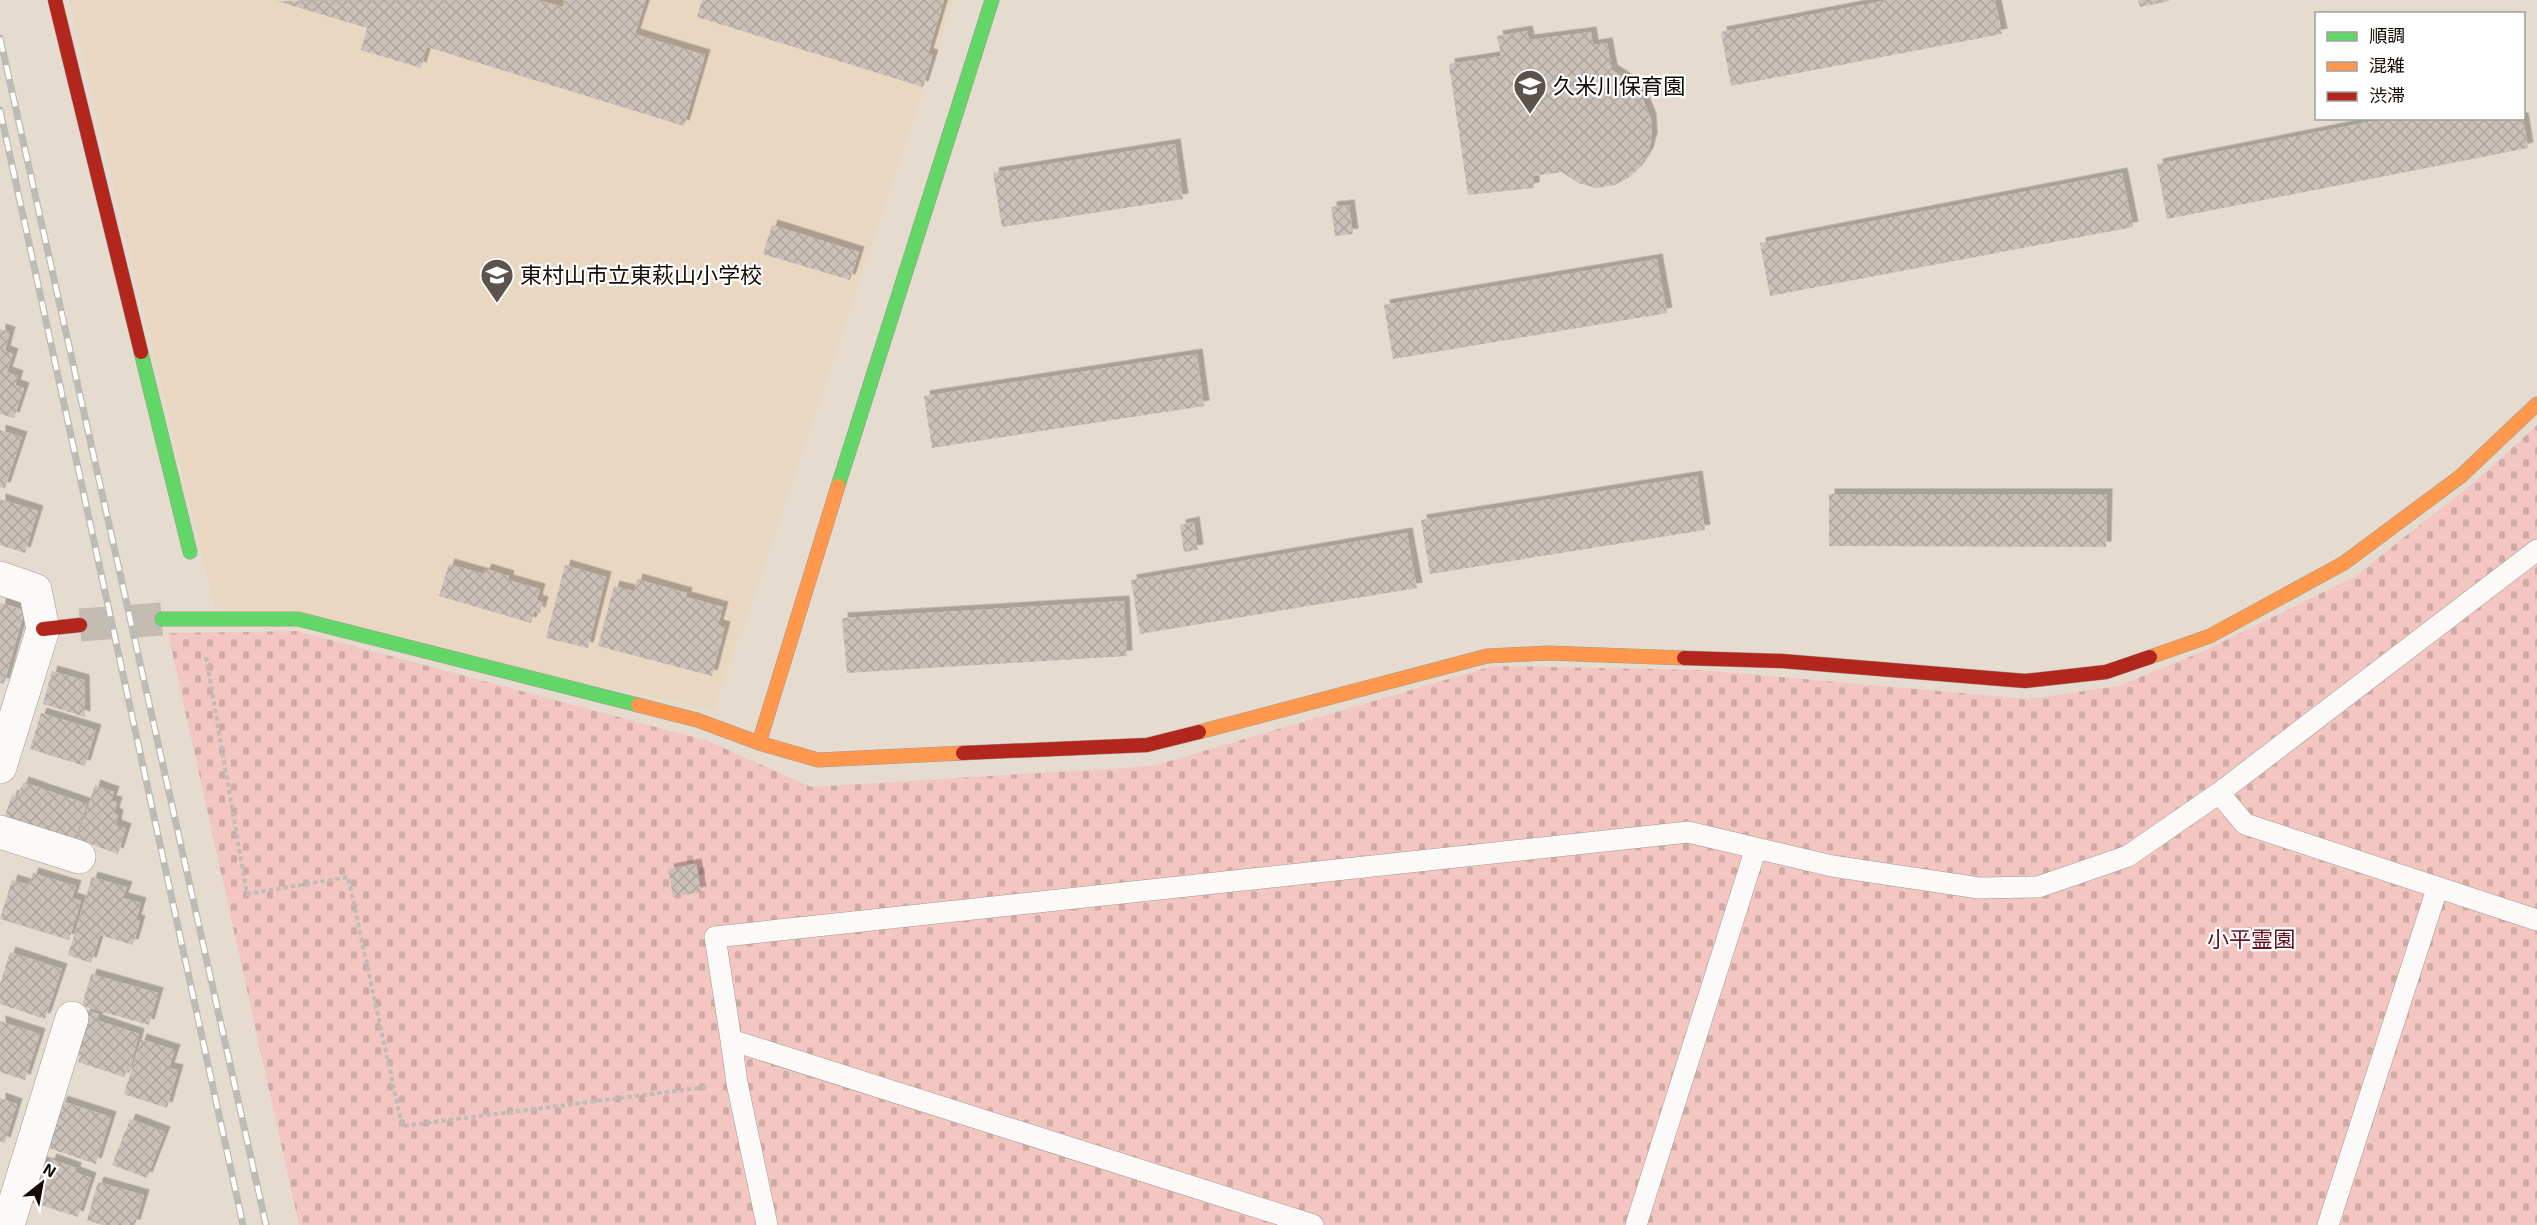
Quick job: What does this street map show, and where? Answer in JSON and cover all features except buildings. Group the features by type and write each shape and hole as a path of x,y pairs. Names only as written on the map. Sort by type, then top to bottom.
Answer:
{"street":[{"path":"55,0 190,552"},
{"path":"759,742 992,0"},
{"path":"162,619 298,619 697,720 818,760 1147,745 1487,656 1548,653 1782,662 2025,681 2106,672 2210,636 2344,563 2461,476 2537,404"},
{"path":"0,578 35,590 43,629 0,767"},
{"path":"43,629 80,625"},
{"path":"0,832 79,857"},
{"path":"8,1225 72,1018"}],"lane":[{"path":"767,1225 737,1083 715,937 1688,832 1832,866 1979,888 2038,887 2128,856 2219,793 2537,550"},
{"path":"2219,793 2246,824 2537,921"},
{"path":"1636,1225 1756,848"},
{"path":"2328,1225 2437,889"},
{"path":"731,1040 1313,1225"}],"path":[{"path":"200,618 247,894 348,877 402,1126 737,1083"}],"shaded area":[{"name":"東村山市立東萩山小学校","path":"69,0 954,0 715,710 215,608"}],"green space":[{"name":"小平霊園","path":"2537,425 2537,1225 299,1225 168,633 297,631 708,741 811,787 1153,766 1493,666 1702,670 2029,699 2118,686 2204,651 2354,577 2476,481"}],"tunnel":[{"path":"80,625 162,619"}],"railway":[{"path":"0,38 266,1225"},
{"path":"0,110 243,1225"}],"traffic: fast":[{"path":"838,486 992,0"},
{"path":"141,352 190,552"},
{"path":"162,619 298,619 638,705"}],"traffic: slow":[{"path":"2150,657 2210,636 2344,563 2461,476 2537,404"},
{"path":"759,743 838,486"},
{"path":"1199,732 1487,656 1548,653 1684,658"},
{"path":"638,705 697,720 759,743 818,760 963,753"}],"traffic: jam":[{"path":"55,0 141,352"},
{"path":"43,629 80,625"},
{"path":"1684,658 1782,661 2025,681 2106,672 2150,657"},
{"path":"963,753 1147,745 1199,732"}],"place":[{"name":"久米川保育園","path":"1530,115"},
{"name":"東村山市立東萩山小学校","path":"497,304"}]}
